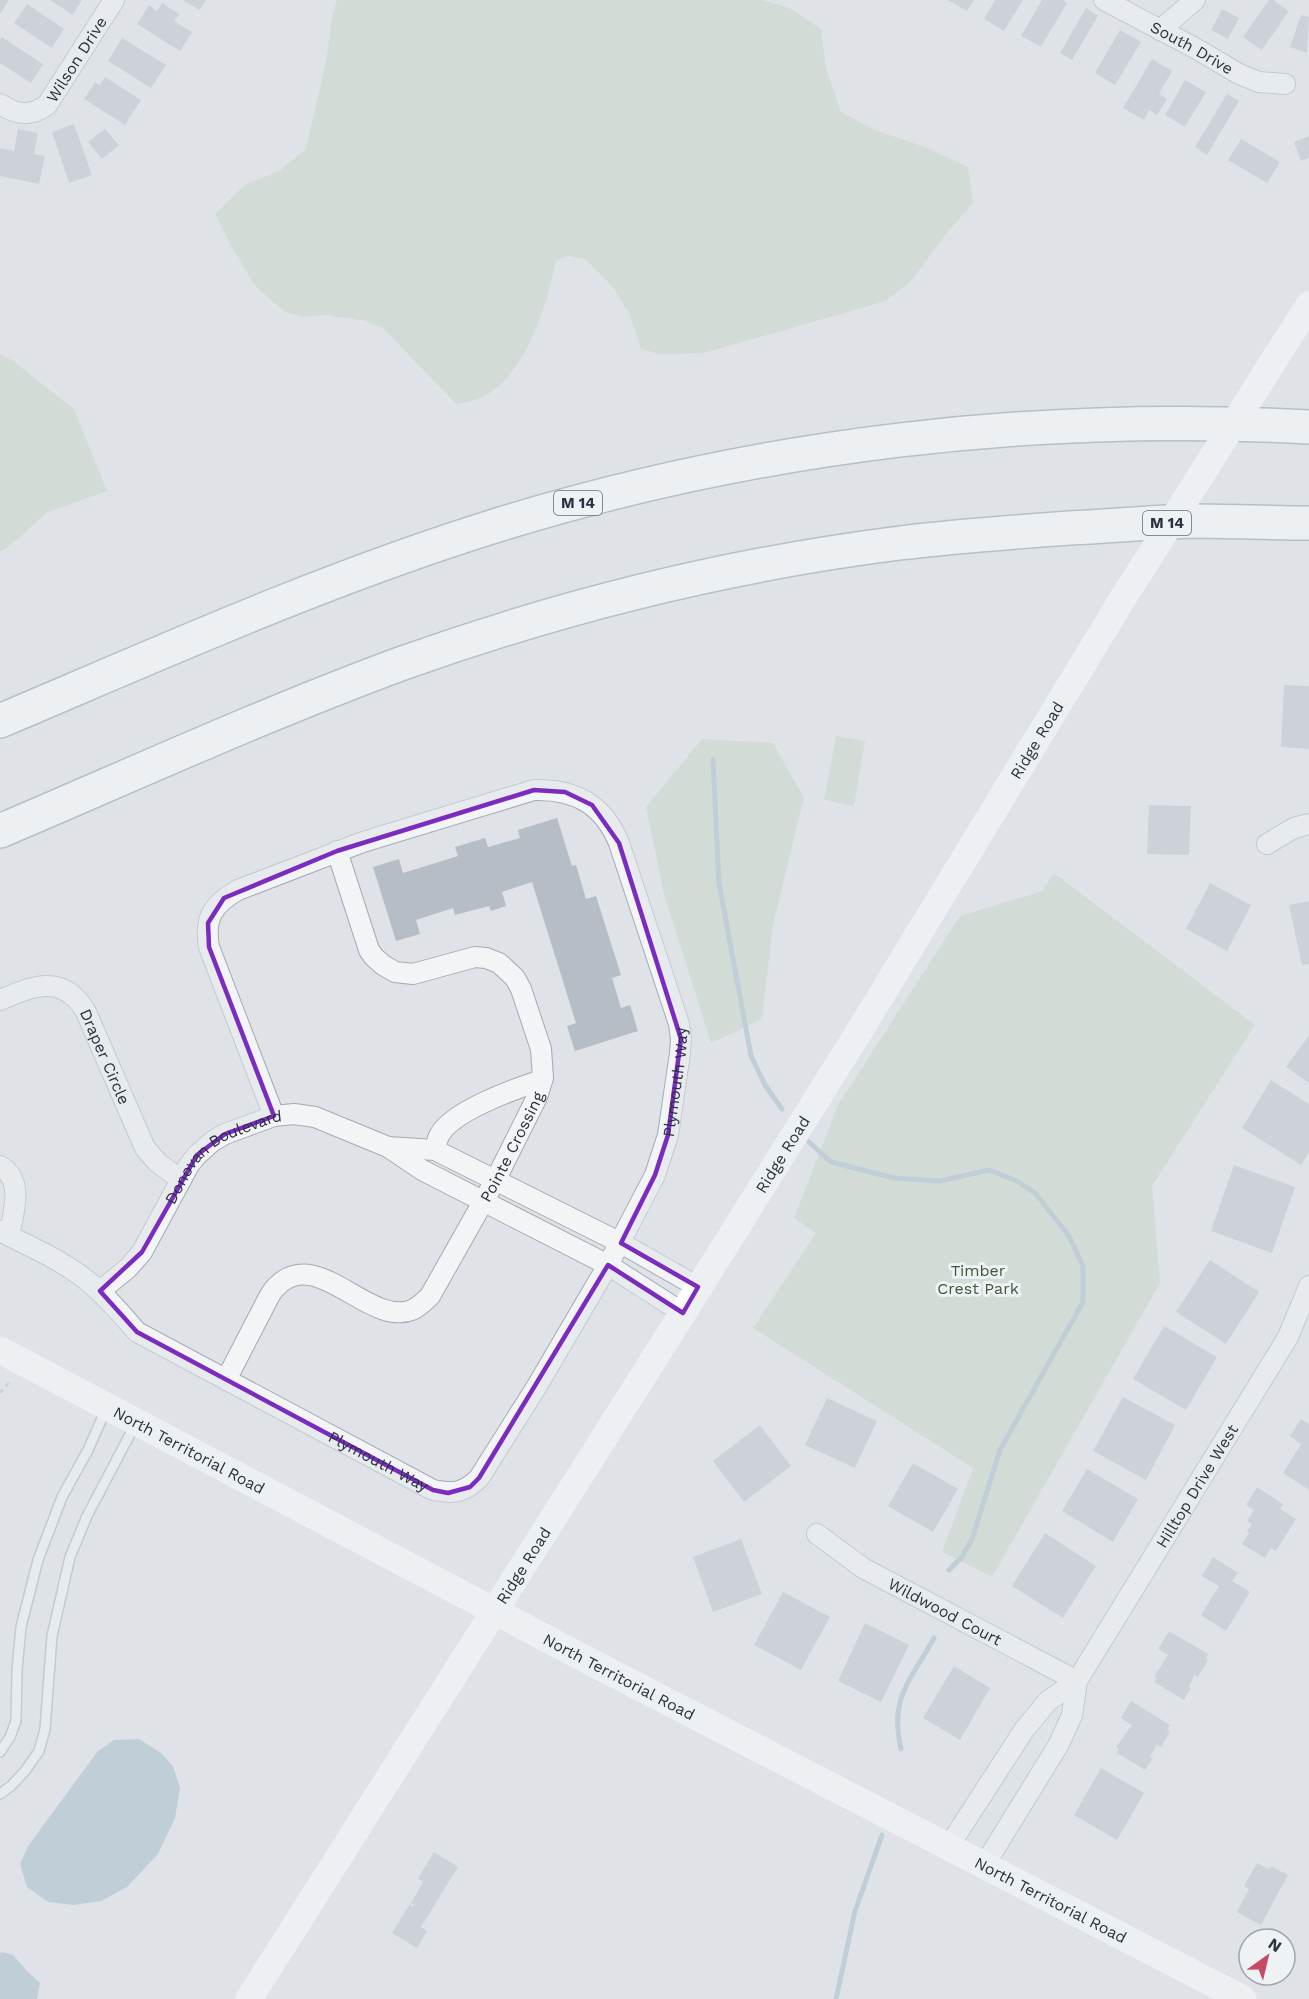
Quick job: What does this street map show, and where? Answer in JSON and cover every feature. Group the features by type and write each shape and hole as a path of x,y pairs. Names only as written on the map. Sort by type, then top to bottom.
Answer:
{"highway":[{"name":"M 14","path":"0,721 313,589 503,524 678,478 858,446 1019,429 1204,423 1309,427"},
{"name":"M 14","path":"0,831 308,700 404,663 579,608 653,589 742,569 900,543 1003,533 1193,521 1309,523"}],"street":[{"name":"Wilson Drive","path":"0,104 12,112 21,114 34,112 46,105 114,0"},
{"name":"South Drive","path":"1104,0 1239,74 1259,82 1285,84"},
{"path":"1160,30 1195,0"},
{"name":"Ridge Road","path":"249,1999 683,1313 865,1022 1123,598 1309,305"},
{"name":"Plymouth Way","path":"100,1291 137,1332 433,1490 448,1493 461,1491 479,1478 537,1386 621,1243 656,1175 665,1145 681,1039 679,1024 619,843 608,822 592,805 576,796 553,790 534,790 337,851 231,894 219,903 208,922 209,947 274,1116"},
{"path":"1267,844 1294,828 1309,824"},
{"name":"Pointe Crossing","path":"226,1380 271,1294 284,1280 306,1274 323,1278 386,1311 399,1313 412,1310 430,1296 496,1179 537,1097 542,1080 544,1065 541,1049 521,989 515,978 499,963 486,958 467,958 412,974 395,972 383,965 369,950 337,851"},
{"name":"Draper Circle","path":"0,1000 27,988 43,985 65,989 74,996 86,1012 145,1148 157,1162 181,1180"},
{"path":"435,1150 439,1136 449,1123 508,1090 542,1080"},
{"name":"Donovan Boulevard","path":"100,1291 128,1268 142,1252 197,1155 225,1134 274,1116 294,1114 315,1117 388,1147 422,1170 608,1265 683,1313"},
{"name":"Donovan Boulevard","path":"388,1147 435,1150 621,1243 698,1287"},
{"path":"0,1166 14,1181 16,1200 5,1234 70,1268 100,1291"},
{"name":"Hilltop Drive West","path":"985,1864 1059,1744 1072,1714 1077,1681 1288,1336 1309,1286"},
{"name":"North Territorial Road","path":"0,1350 899,1822 985,1864 1243,1999"},
{"name":"Wildwood Court","path":"817,1534 863,1568 1077,1681"},
{"name":"Hilltop Drive West","path":"949,1846 1024,1730 1048,1701 1077,1681"}],"lane":[{"path":"0,1752 10,1737 16,1721 21,1628 38,1560 62,1497 88,1450 107,1406"},
{"path":"0,1794 25,1771 39,1751 45,1729 52,1636 70,1557 87,1515 137,1422"}],"highlighted area":[{"path":"534,790 565,792 592,805 619,843 681,1039 668,1135 655,1175 621,1243 698,1287 683,1313 608,1265 479,1478 470,1487 448,1493 433,1490 137,1332 100,1291 142,1252 197,1155 225,1134 274,1116 209,947 208,923 224,898 337,851"}],"green space":[{"path":"337,0 762,0 788,7 821,29 826,68 841,112 875,130 925,147 968,167 973,203 946,234 912,280 886,301 704,353 659,354 641,349 629,313 612,286 585,259 567,256 556,261 540,318 523,356 511,372 483,397 456,404 384,329 366,321 326,315 303,317 285,312 255,286 215,214 245,185 280,170 306,149 325,68"},
{"path":"0,354 13,361 74,409 107,491 46,513 0,552"},
{"path":"836,736 865,741 854,806 824,800"},
{"path":"702,739 773,743 804,798 773,925 762,1019 711,1043 664,894 646,807"},
{"name":"Timber Crest Park","path":"1054,873 1255,1025 1152,1186 1160,1283 992,1577 942,1552 973,1468 753,1328 816,1233 794,1218 838,1105 960,916 1042,891"}],"water":[{"path":"139,1739 161,1753 173,1766 180,1788 175,1818 158,1854 127,1887 101,1901 73,1905 48,1902 27,1887 20,1864 28,1846 98,1751 114,1740"},
{"path":"0,1953 13,1955 40,1983 37,1999 0,1999"}],"building":[{"path":"0,0 9,0 0,14"},
{"path":"50,0 82,0 73,15"},
{"path":"183,0 206,0 199,10"},
{"path":"948,0 974,0 967,11"},
{"path":"995,0 1023,0 1004,31 984,19"},
{"path":"1042,0 1063,0 1067,3 1041,47 1021,36"},
{"path":"1269,0 1273,0 1289,11 1262,50 1243,37"},
{"path":"162,3 179,14 174,21 192,32 180,51 137,24 149,5 157,11"},
{"path":"27,4 64,29 52,48 14,23"},
{"path":"1086,8 1098,16 1072,60 1060,53"},
{"path":"1222,9 1239,18 1228,39 1211,30"},
{"path":"1301,15 1309,17 1307,53 1290,47"},
{"path":"1120,30 1141,42 1115,85 1095,73"},
{"path":"2,37 43,64 31,83 0,63"},
{"path":"122,38 166,65 151,88 108,61"},
{"path":"1152,59 1172,71 1159,94 1167,99 1157,115 1149,110 1144,120 1123,108"},
{"path":"105,77 141,100 125,125 84,99 95,82 100,85"},
{"path":"1185,80 1206,92 1185,127 1165,115"},
{"path":"1227,94 1239,101 1207,155 1195,147"},
{"path":"74,124 92,175 69,183 52,132"},
{"path":"18,129 38,133 34,154 45,156 39,184 0,176 0,148 14,151"},
{"path":"105,129 119,145 102,159 88,142"},
{"path":"1309,136 1309,158 1301,161 1294,142"},
{"path":"1241,139 1280,162 1267,183 1228,160"},
{"path":"1284,685 1309,686 1309,749 1281,747"},
{"path":"1149,805 1191,806 1189,855 1147,854"},
{"path":"557,818 572,866 576,865 586,899 596,896 621,975 612,978 621,1008 630,1005 638,1031 575,1051 567,1026 576,1023 532,882 502,892 506,906 491,911 489,906 455,915 453,908 416,920 420,934 396,941 373,867 399,859 403,873 458,856 455,847 485,838 488,847 520,838 518,830"},
{"path":"1210,883 1251,905 1227,951 1186,929"},
{"path":"1309,901 1309,964 1302,965 1289,905"},
{"path":"1309,1035 1309,1083 1286,1067"},
{"path":"1271,1080 1309,1104 1309,1152 1301,1165 1242,1128"},
{"path":"1234,1165 1295,1187 1272,1253 1211,1231"},
{"path":"1210,1260 1259,1292 1226,1344 1176,1312"},
{"path":"1164,1326 1217,1357 1186,1410 1133,1379"},
{"path":"1123,1397 1175,1425 1146,1480 1093,1451"},
{"path":"827,1398 877,1421 855,1468 805,1445"},
{"path":"1301,1419 1309,1424 1309,1490 1283,1473 1301,1444 1290,1436"},
{"path":"760,1425 791,1466 744,1502 713,1461"},
{"path":"913,1463 958,1489 933,1532 888,1506"},
{"path":"1087,1469 1138,1499 1113,1542 1062,1511"},
{"path":"1257,1487 1283,1504 1280,1509 1296,1519 1276,1551 1271,1548 1265,1558 1242,1544 1252,1524 1247,1521 1254,1510 1246,1505"},
{"path":"1045,1533 1096,1566 1063,1618 1012,1586"},
{"path":"741,1539 762,1594 713,1612 693,1557"},
{"path":"1213,1557 1238,1573 1232,1581 1250,1592 1226,1631 1201,1615 1219,1586 1202,1576"},
{"path":"783,1592 830,1617 801,1670 754,1645"},
{"path":"865,1623 909,1645 881,1702 838,1681"},
{"path":"1169,1631 1208,1654 1206,1658 1208,1660 1198,1677 1195,1675 1184,1700 1154,1682 1157,1678 1154,1677 1168,1655 1158,1649"},
{"path":"954,1666 990,1688 960,1740 923,1718"},
{"path":"1131,1701 1170,1725 1167,1730 1170,1732 1161,1747 1157,1745 1150,1757 1153,1758 1145,1770 1117,1753 1119,1749 1116,1747 1132,1725 1121,1718"},
{"path":"1101,1768 1144,1793 1117,1840 1074,1815"},
{"path":"434,1852 458,1867 421,1927 427,1931 417,1948 392,1933 410,1904 413,1907 411,1903 423,1882 418,1878"},
{"path":"1257,1863 1269,1869 1270,1866 1288,1875 1261,1925 1237,1912 1249,1889 1244,1886"}],"waterway":[{"path":"713,760 719,883 751,1056 765,1085 782,1109"},
{"path":"809,1142 831,1162 894,1178 940,1181 989,1170 1017,1181 1035,1193 1069,1236 1083,1266 1083,1302 1000,1450 972,1539 962,1557 949,1570"},
{"path":"901,1749 898,1731 900,1702 910,1678 934,1638"},
{"path":"836,1999 855,1911 882,1835"}]}
